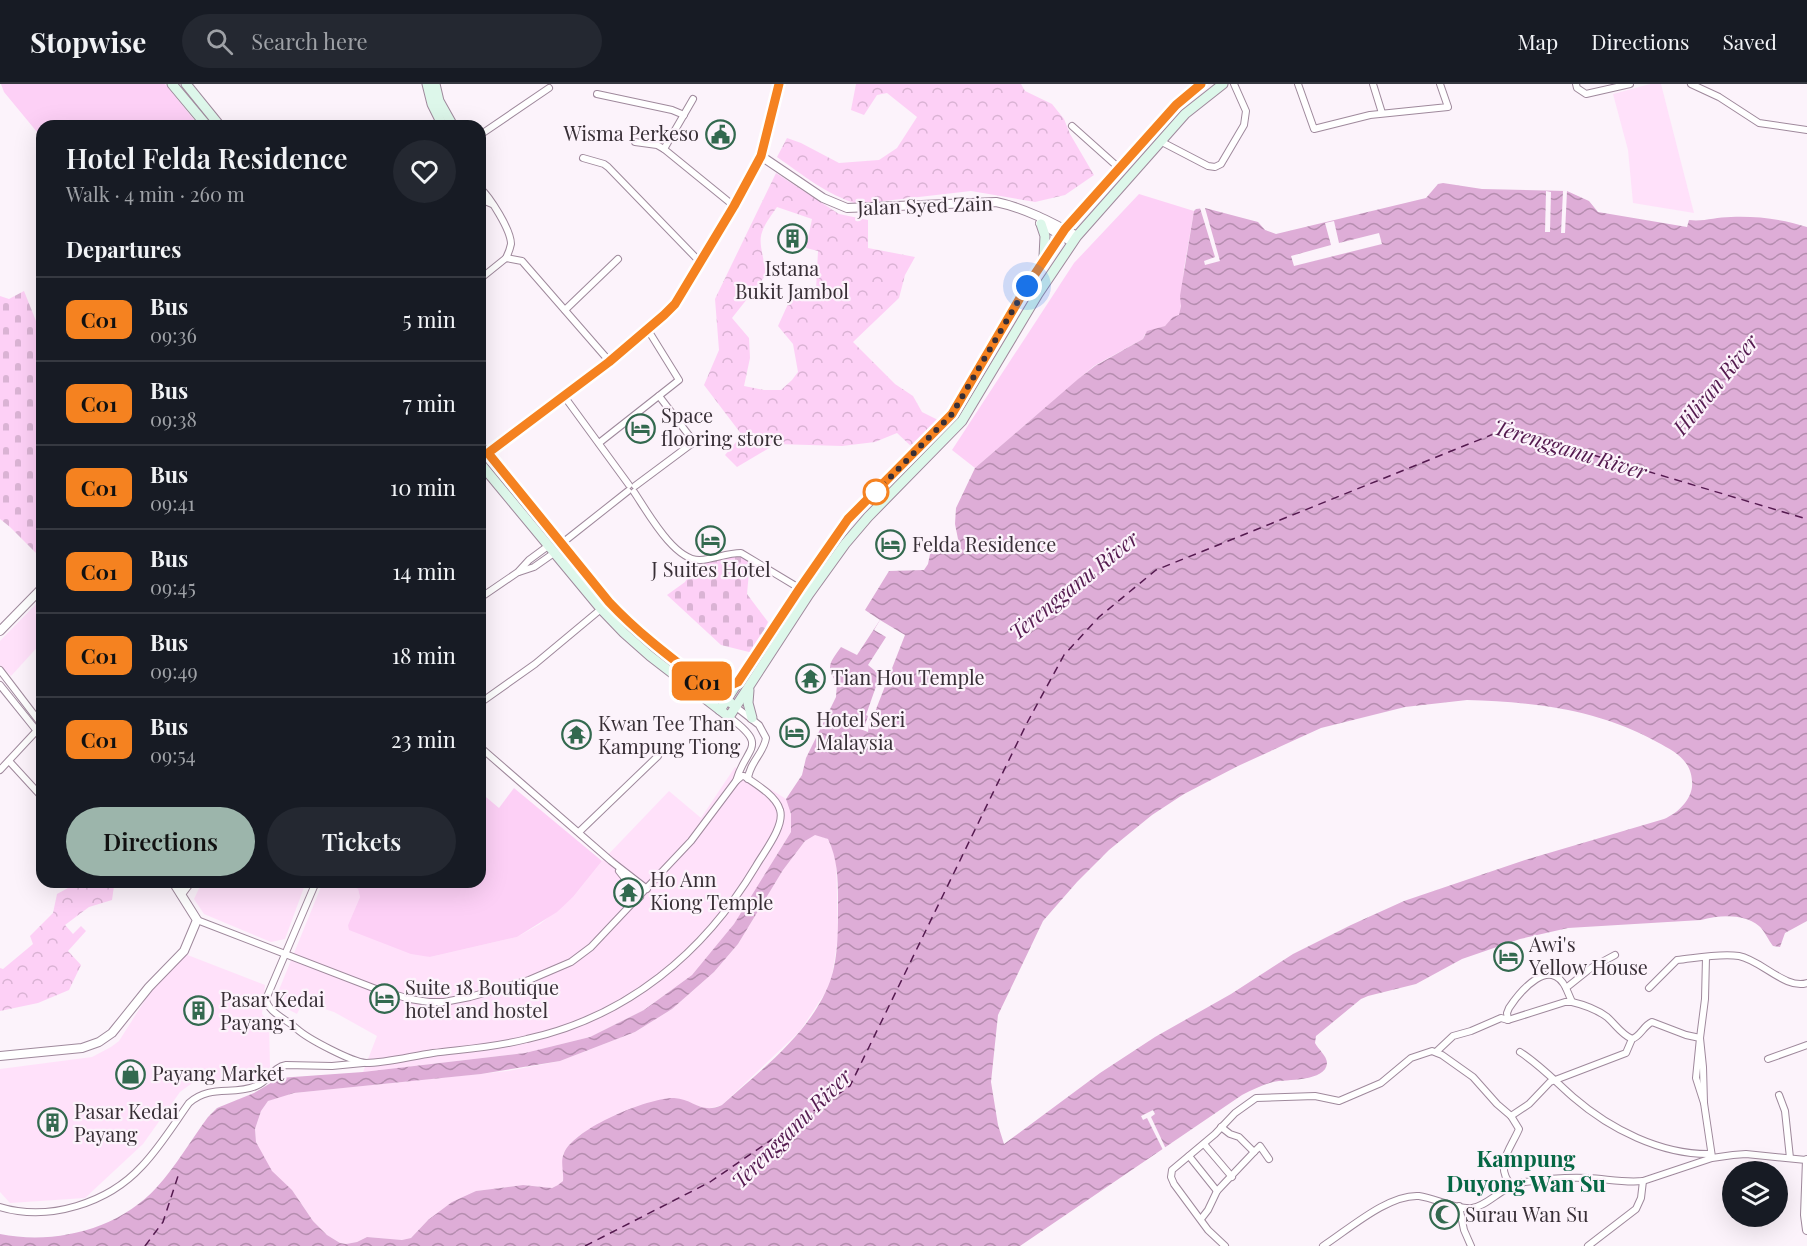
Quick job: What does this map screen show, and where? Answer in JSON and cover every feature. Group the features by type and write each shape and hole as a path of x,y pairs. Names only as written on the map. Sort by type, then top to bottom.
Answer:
{"main road":[{"path":"172,84 202,120"},
{"path":"186,84 215,120"},
{"path":"427,84 432,104 440,120"},
{"path":"435,84 439,101 450,120"},
{"path":"720,710 848,519 952,414 1043,259 1062,232 1189,88 1202,84"},
{"path":"486,460 551,549 601,609 650,656 729,717 809,594 858,528 962,421 1038,294 1074,239 1160,141 1199,102 1223,84"},
{"path":"1041,224 1045,236 1043,259"},
{"path":"486,460 631,626 736,706"},
{"path":"709,687 727,687 738,682"},
{"path":"750,685 748,703 752,718"}],"street":[{"path":"486,452 609,362 675,304 761,156 779,84"},
{"path":"1160,141 1208,166 1215,167 1221,164 1244,125 1245,111 1234,84"},
{"path":"1298,84 1314,129 1382,113 1448,107 1440,84"},
{"path":"1373,84 1382,113"},
{"path":"1576,84 1582,92 1590,94 1630,84"},
{"path":"1691,84 1719,97 1759,123 1807,130"},
{"path":"486,131 549,88"},
{"path":"597,94 672,110 684,115"},
{"path":"664,149 693,99"},
{"path":"1072,126 1119,168"},
{"path":"635,142 657,145 664,149 734,206"},
{"name":"Jalan Syed Zain","path":"761,156 823,198 847,208 996,202 1044,218 1062,232"},
{"path":"584,158 600,162 608,167 700,262"},
{"path":"486,195 510,236 511,243 506,258 486,274"},
{"path":"486,201 493,204"},
{"path":"1030,214 1041,224 1074,239"},
{"path":"506,258 522,261 609,362"},
{"path":"565,310 618,259"},
{"path":"599,443 680,380 648,330"},
{"path":"564,396 671,544 685,556 700,560 741,553 809,594"},
{"path":"561,544 693,442 658,396"},
{"path":"486,594 518,572 534,567 551,549"},
{"path":"0,631 36,594"},
{"path":"486,699 535,664 601,609"},
{"path":"0,670 36,716"},
{"path":"0,685 36,729"},
{"path":"736,706 752,718 764,731 766,738 763,748 750,769 748,779"},
{"path":"729,717 748,732 753,740 751,751 739,770 736,781"},
{"path":"0,770 36,733"},
{"path":"486,752 647,890"},
{"path":"579,832 658,756"},
{"path":"9,760 36,789"},
{"path":"0,1208 19,1213 68,1210 114,1189 142,1166 189,1103 198,1095 209,1091 257,1086 280,1066 332,1066 485,1047 550,1033 611,1010 669,970 697,944 752,873 781,824 781,812 778,805 764,790 742,776 691,841 591,947 571,962 529,980 444,1002 410,999 376,989 197,920 178,888"},
{"path":"611,861 640,897"},
{"path":"181,894 186,888"},
{"path":"313,888 266,999 267,1005 311,1041 364,1063"},
{"path":"0,1056 82,1048 112,1034 149,987 184,951 197,920"},
{"path":"1566,988 1591,968 1615,955"},
{"path":"1649,988 1677,960 1706,957 1740,957 1791,984 1807,983"},
{"path":"1706,957 1705,999 1700,1038 1704,1103 1712,1156"},
{"path":"1508,1020 1509,1008 1532,982 1549,974 1559,977 1572,1002"},
{"path":"1436,1052 1453,1036 1501,1018 1508,1020 1564,1002 1587,1005 1597,1010 1632,1039"},
{"path":"1511,1116 1529,1104 1544,1086 1555,1079 1623,1054 1629,1049 1632,1039 1637,1037 1647,1024 1652,1022 1700,1038"},
{"path":"1768,1059 1807,1045"},
{"path":"1225,1246 1208,1230 1170,1177 1172,1170 1235,1113 1256,1098 1315,1096 1339,1101 1381,1083 1411,1058 1425,1052 1436,1052 1473,1077 1511,1116 1519,1130 1505,1157 1504,1175 1511,1185"},
{"path":"1520,1052 1541,1066 1590,1110 1629,1134 1690,1154 1712,1156 1746,1154 1807,1160 1807,1230"},
{"path":"1779,1095 1785,1111 1790,1158"},
{"path":"1221,1127 1239,1137 1254,1152"},
{"path":"1204,1143 1232,1177"},
{"path":"1201,1219 1217,1191 1260,1146 1269,1159"},
{"path":"1190,1156 1217,1191"},
{"path":"1323,1246 1387,1204 1402,1198 1417,1196 1468,1209 1478,1207 1511,1185 1586,1178 1643,1181 1712,1156"},
{"path":"1588,1246 1636,1209 1641,1198 1643,1181"},
{"path":"1459,1206 1464,1230 1471,1246"}],"shaded area":[{"path":"1650,84 1661,84 1694,213 1633,203 1628,150 1613,94"},
{"path":"36,604 36,649 11,676 0,665 0,641"},
{"path":"735,767 786,799 791,814 791,832 734,925 692,975 644,1010 590,1037 525,1053 363,1072 377,1036 334,1012 303,1002 297,1014 274,1002 321,888 358,889 360,897 348,925 430,957 517,937 540,924 573,897 602,861 669,791 701,818"},
{"path":"815,834 828,839 836,857 838,937 832,976 827,990 800,1031 722,1105 707,1109 699,1106 649,1104 639,1106 581,1134 570,1144 563,1154 563,1181 559,1185 552,1188 523,1185 476,1191 428,1220 411,1238 402,1240 367,1237 357,1242 340,1243 327,1235 313,1221 292,1190 272,1172 266,1163 256,1142 255,1129 261,1111 268,1101 273,1099 294,1093 508,1071 560,1061 635,1032 672,1009 714,972 738,944 783,870 805,841"},
{"path":"199,888 304,888 285,939 271,942 204,914 194,899"},
{"name":"Payang Market","path":"185,954 265,985 262,1014 269,1022 270,1067 257,1079 195,1081 180,1092 143,1144 85,1198 10,1203 0,1192 0,1069 92,1057 111,1047 119,1041 152,989"}],"green space":[{"path":"1,84 165,84 194,120 36,120 36,131 4,92"},
{"path":"856,84 1021,84 1025,91 1052,104 1064,119 1094,175 1065,195 1035,202 971,191 858,204 847,200 816,184 777,157 787,138 839,163 879,160 897,148 917,117 887,93 877,95 864,115 851,110"},
{"path":"776,173 839,214 868,220 868,248 915,257 905,275 899,298 853,342 895,384 913,396 922,412 938,420 912,447 897,433 875,442 842,446 776,444 737,467 725,455 742,435 704,385 719,350 715,299","holes":["777,207 812,219 806,248 818,251 816,290 793,293 778,326 793,344 798,372 781,390 764,390 744,386 750,358 749,338 732,318 766,275 761,246 764,226"]},
{"path":"1139,194 1194,211 1184,269 1180,314 1165,326 1145,334 1143,339 1094,366 975,468 952,450 1074,263"},
{"path":"24,291 36,321 36,553 0,519 0,296 9,299"},
{"path":"737,555 750,561 747,594 768,622 753,653 721,645 667,595 685,582 696,563"},
{"path":"514,788 602,861 573,897 557,912 517,937 430,957 411,954 349,930 348,925 360,897 356,888 486,888 486,797 499,808"},
{"path":"68,888 114,888 112,900 89,907 65,925 73,934 81,926 86,931 68,951 81,965 69,990 38,1003 0,1011 0,968 3,969 33,944 30,936 53,913 57,894"}],"water":[{"path":"1438,184 1482,189 1567,191 1589,201 1598,212 1687,227 1689,220 1741,217 1779,220 1807,227 1807,921 1785,933 1780,947 1773,946 1761,928 1753,922 1739,917 1723,916 1701,920 1568,928 1520,939 1462,959 1416,984 1361,999 1316,1036 1315,1043 1327,1063 1320,1074 1273,1082 1242,1095 1020,1246 0,1246 0,1234 21,1237 63,1235 84,1231 124,1214 157,1187 217,1108 254,1093 279,1078 363,1072 525,1053 590,1037 644,1010 692,975 734,924 791,832 791,814 786,799 802,775 806,758 836,697 837,683 830,665 841,647 857,655 880,620 865,610 889,571 924,570 928,564 931,549 957,542 956,508 975,468 1095,366 1143,339 1147,331 1165,326 1173,317 1179,315 1194,211 1205,208 1258,222 1265,230 1276,234 1426,198","holes":["1467,700 1565,709 1635,731 1670,749 1685,762 1692,781 1688,799 1680,809 1664,819 1525,860 1404,901 1293,954 1100,1073 1004,1144 998,1125 991,1082 998,1015 1043,921 1109,850 1152,815 1184,794 1321,728 1405,707","815,835 828,839 837,874 837,941 830,982 817,1008 794,1039 722,1105 708,1108 681,1099 662,1099 613,1116 571,1143 563,1156 563,1181 558,1185 552,1188 523,1185 476,1191 452,1202 428,1220 411,1238 402,1240 367,1237 357,1242 340,1243 327,1235 313,1221 292,1190 272,1171 256,1142 255,1129 261,1111 268,1101 294,1093 481,1074 560,1061 635,1032 672,1009 714,972 738,944 783,870 805,841"]}],"pier":[{"path":"1546,191 1551,192 1550,232 1545,232"},
{"path":"1563,191 1567,191 1565,233 1561,233"},
{"path":"1200,208 1205,208 1220,261 1205,265 1204,261 1215,257"},
{"path":"1334,221 1339,243 1379,233 1382,244 1294,266 1291,256 1331,245 1325,223"},
{"path":"880,620 905,635 873,717 870,717 868,732 860,729 862,724 865,725 868,716 866,715 880,675 868,665 886,637 874,630"},
{"path":"1153,1110 1155,1114 1151,1117 1166,1149 1163,1150 1147,1118 1143,1120 1141,1116"}],"ferry route":[{"path":"585,1246 710,1182 850,1086 1027,723 1064,655 1099,617 1156,570 1506,429 1807,519"},
{"path":"145,1246 163,1222 178,1176"}],"bus line":[{"name":"C01","path":"779,84 761,156 675,304 609,362 488,453 631,626 709,687 715,688 727,687 738,682 848,519 952,414 1043,259 1065,229 1176,105 1201,84"}],"place":[{"name":"Wisma Perkeso","path":"720,134"},
{"name":"Istana Bukit Jambol","path":"792,238"},
{"name":"Space flooring store","path":"640,428"},
{"name":"J Suites Hotel","path":"711,540"},
{"name":"Felda Residence","path":"891,545"},
{"name":"Tian Hou Temple","path":"810,678"},
{"name":"Hotel Seri Malaysia","path":"795,732"},
{"name":"Kwan Tee Than Kampung Tiong","path":"577,735"},
{"name":"Ho Ann Kiong Temple","path":"629,892"},
{"name":"Awi's Yellow House","path":"1508,956"},
{"name":"Suite 18 Boutique hotel and hostel","path":"384,999"},
{"name":"Pasar Kedai Payang 1","path":"199,1011"},
{"name":"Payang Market","path":"131,1074"},
{"name":"Pasar Kedai Payang","path":"53,1123"},
{"name":"Surau Wan Su","path":"1444,1215"}],"district":[{"name":"Kampung Duyong Wan Su","path":"1526,1172"}],"route":[{"path":"876,492 952,414 1027,286"}],"water label":[{"name":"Hiliran River","path":"1716,385"},
{"name":"Terengganu River","path":"1570,450"},
{"name":"Terengganu River","path":"1074,586"},
{"name":"Terengganu River","path":"792,1129"}]}
